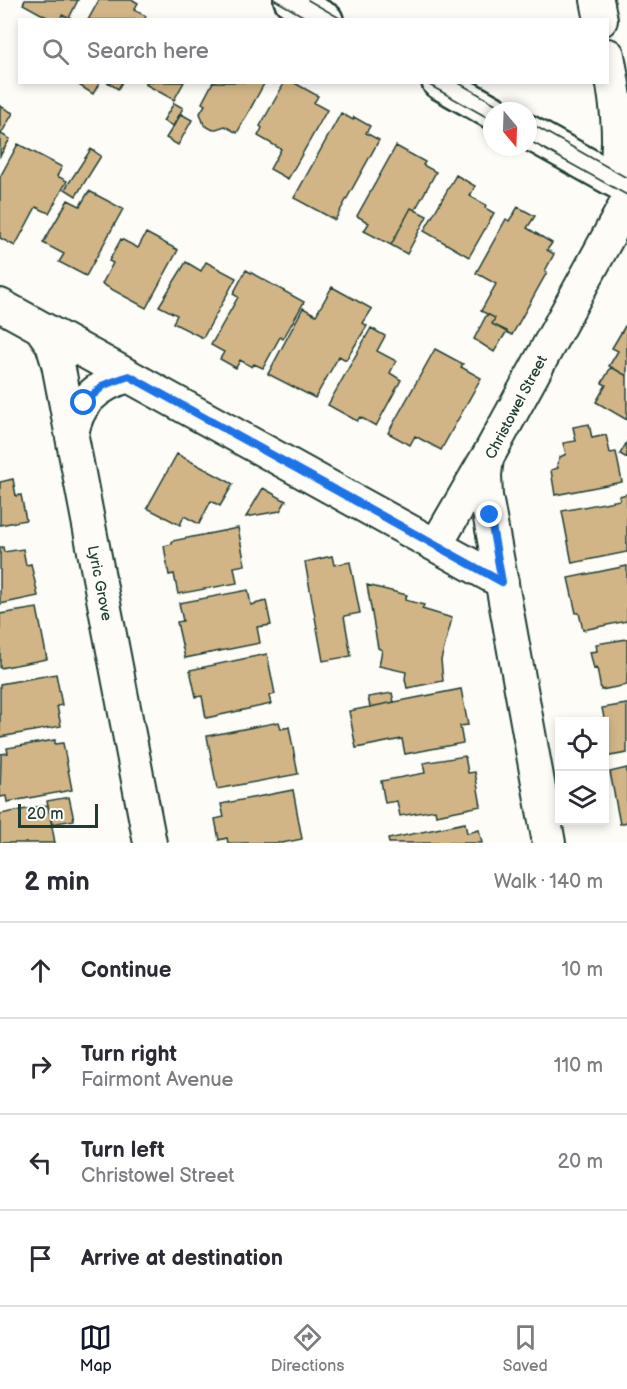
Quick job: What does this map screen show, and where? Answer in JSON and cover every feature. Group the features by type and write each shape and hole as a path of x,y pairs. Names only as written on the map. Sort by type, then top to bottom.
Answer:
{"main road":[{"path":"291,0 322,18"},
{"path":"443,84 483,107"},
{"path":"537,137 623,190"}],"street":[{"path":"597,0 601,18"},
{"path":"609,62 619,129 623,190"},
{"name":"Christowel Street","path":"549,843 485,485 487,458 623,190"},
{"path":"0,305 502,582"},
{"name":"Lyric Grove","path":"40,327 55,352 150,843"},
{"path":"72,436 75,418 89,396 104,385 129,376"},
{"path":"436,545 487,458"}],"building":[{"path":"25,0 78,0 69,18 62,15 61,18 48,18 23,4"},
{"path":"99,0 133,0 138,3 134,10 146,16 145,18 89,18"},
{"path":"77,84 99,84 93,94"},
{"path":"110,84 121,84 118,89"},
{"path":"145,84 183,84 174,100"},
{"path":"212,84 264,84 237,133 225,126 213,130 204,125 200,113 205,105 202,103"},
{"path":"284,84 297,84 318,96 314,103 327,110 288,179 270,169 281,149 258,136 262,128 260,126"},
{"path":"174,103 183,108 173,126 163,121"},
{"path":"0,106 13,113 1,134 10,139 0,156"},
{"path":"341,113 370,126 366,133 379,140 335,220 294,198"},
{"path":"181,114 192,120 178,145 166,138"},
{"path":"18,144 62,167 57,176 67,181 49,213 36,207 15,246 0,238 0,177"},
{"path":"396,146 425,162 423,165 436,172 415,210 411,208 391,245 364,231 369,223 357,216"},
{"path":"91,149 101,156 76,196 65,189"},
{"path":"456,175 475,186 470,196 486,205 485,208 494,213 469,257 424,231"},
{"path":"89,191 123,209 86,276 59,262 64,254 43,243 68,200 80,206"},
{"path":"518,207 535,216 527,228 552,243 547,250 554,254 545,271 547,272 512,335 492,324 495,318 481,311 496,284 476,273 506,219 509,221"},
{"path":"411,208 427,216 407,254 391,245"},
{"path":"146,233 178,250 146,308 102,284 113,263 109,261 121,239 138,248"},
{"path":"186,262 201,271 206,262 236,278 203,338 173,323 177,315 159,306"},
{"path":"246,270 304,302 283,339 280,337 263,368 254,364 252,367 240,360 236,368 220,359 224,352 211,345 238,297 233,294"},
{"path":"332,287 372,309 363,323 367,326 346,360 339,356 315,398 268,374 303,308 316,315"},
{"path":"487,314 495,318 492,324 507,331 494,352 474,339"},
{"path":"625,326 627,328 627,376 609,366 618,351 612,348"},
{"path":"371,328 385,336 377,351 396,361 390,373 401,380 376,426 360,417 357,421 328,405"},
{"path":"435,349 463,364 461,367 481,378 441,450 415,436 410,445 388,433"},
{"path":"611,367 627,376 627,420 596,402 606,385 602,383"},
{"path":"589,424 592,438 606,435 610,453 616,452 622,482 555,495 551,470 558,468 560,457 566,454 563,443 576,441 573,427"},
{"path":"627,442 627,458 620,454"},
{"path":"177,454 233,484 220,506 211,501 199,524 184,516 180,525 147,508"},
{"path":"13,479 16,496 21,495 26,520 0,525 0,482"},
{"path":"263,488 286,501 280,511 246,517"},
{"path":"627,494 627,552 572,563 562,511 620,500 619,496"},
{"path":"238,528 245,565 234,567 237,583 178,594 174,574 169,575 164,546 172,544 172,541"},
{"path":"0,547 3,547 4,552 23,549 26,565 31,564 38,596 0,604"},
{"path":"332,556 334,565 350,562 360,613 344,616 351,656 323,661 305,562"},
{"path":"627,566 627,621 583,630 579,613 576,613 568,578"},
{"path":"367,585 407,595 405,600 424,605 422,609 452,618 441,660 443,681 407,688 406,672 379,666 382,650 378,648"},
{"path":"248,590 251,605 266,601 271,625 257,627 260,643 185,658 177,622 183,621 179,603"},
{"path":"37,608 47,659 0,668 0,614"},
{"path":"627,639 627,685 601,690 597,668 594,669 590,652 597,651 596,644"},
{"path":"267,654 275,694 269,696 271,704 206,718 202,696 196,697 190,670"},
{"path":"56,674 62,705 57,706 61,726 0,737 0,684"},
{"path":"461,689 468,725 460,726 463,743 405,754 402,739 356,748 349,711"},
{"path":"392,693 394,702 370,707 368,697"},
{"path":"627,704 627,753 609,756 609,717 604,717 602,708"},
{"path":"279,722 281,729 289,727 298,774 217,789 207,736"},
{"path":"55,740 55,744 63,743 72,790 7,802 6,796 0,797 1,754 8,753 7,748"},
{"path":"465,756 468,773 475,772 481,806 436,815 435,810 400,816 397,801 385,803 381,781 425,773 423,763"},
{"path":"627,768 627,822 620,824 610,772"},
{"path":"293,790 302,839 282,843 228,843 227,838 219,840 215,819 224,817 221,804"},
{"path":"69,797 74,820 52,824 47,801"},
{"path":"48,805 55,843 0,843 0,814"},
{"path":"465,823 467,833 479,830 482,843 389,843 388,839"}],"tram line":[{"path":"275,0 306,18"},
{"path":"308,0 340,18"},
{"path":"428,84 483,115"},
{"path":"461,84 492,102"},
{"path":"537,127 627,178"},
{"path":"537,145 627,195"}],"route":[{"path":"84,403 89,396 104,385 129,376 502,582 490,515"}]}
